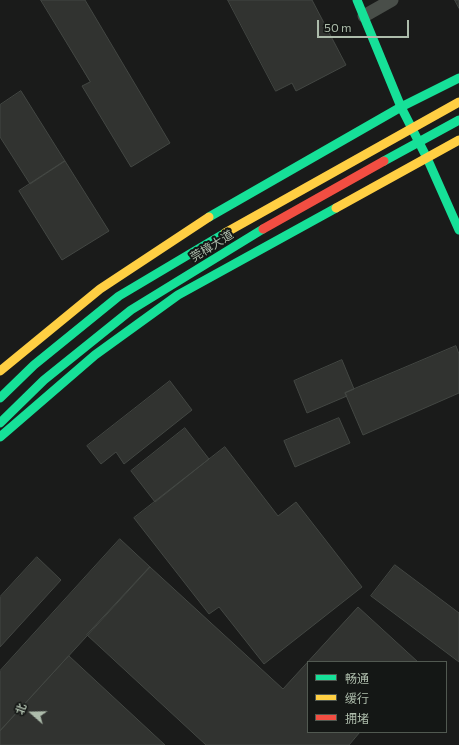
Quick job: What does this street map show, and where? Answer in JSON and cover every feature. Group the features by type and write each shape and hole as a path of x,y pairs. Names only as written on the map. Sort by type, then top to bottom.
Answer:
{"main road":[{"path":"357,0 401,108 427,158 459,230"},
{"path":"0,371 100,289 205,220 401,108 459,78"},
{"path":"0,398 34,365 119,296 270,207 459,102"},
{"name":"莞樟大道","path":"0,423 44,380 131,310 276,221 459,120"},
{"path":"0,437 95,355 178,295 459,140"}],"street":[{"path":"364,16 392,0"}],"building":[{"path":"41,0 85,0 170,143 131,167 82,86 90,82"},
{"path":"228,0 312,0 346,65 296,91 292,83 276,91"},
{"path":"455,0 459,0 459,8"},
{"path":"21,91 65,161 30,184 0,137 0,105"},
{"path":"65,161 109,231 62,260 19,191"},
{"path":"456,346 459,354 459,393 363,435 345,393"},
{"path":"342,360 354,389 345,393 347,396 307,413 294,381"},
{"path":"170,381 192,410 124,464 116,452 101,464 87,446"},
{"path":"339,418 350,443 295,467 284,441"},
{"path":"185,428 209,459 155,502 131,471"},
{"path":"225,447 278,516 296,502 362,587 264,664 219,607 209,614 134,518"},
{"path":"120,539 150,567 0,731 0,671"},
{"path":"37,557 61,580 0,647 0,597"},
{"path":"395,565 459,613 459,662 371,596"},
{"path":"150,567 283,689 307,663 307,733 359,733 349,745 206,745 87,635"},
{"path":"358,607 417,661 309,661"},
{"path":"69,656 165,745 0,745 0,731"}],"traffic: fast":[{"path":"357,0 401,107 427,158 459,230"},
{"path":"209,217 401,107 459,78"},
{"path":"384,161 459,120"},
{"path":"0,437 95,355 178,295 336,208"},
{"path":"0,423 44,380 131,310 263,229"},
{"path":"0,398 34,365 119,296 225,233"}],"traffic: slow":[{"path":"225,233 459,102"},
{"path":"336,208 459,140"},
{"path":"0,371 100,289 209,217"}],"traffic: jam":[{"path":"263,229 384,161"}]}
